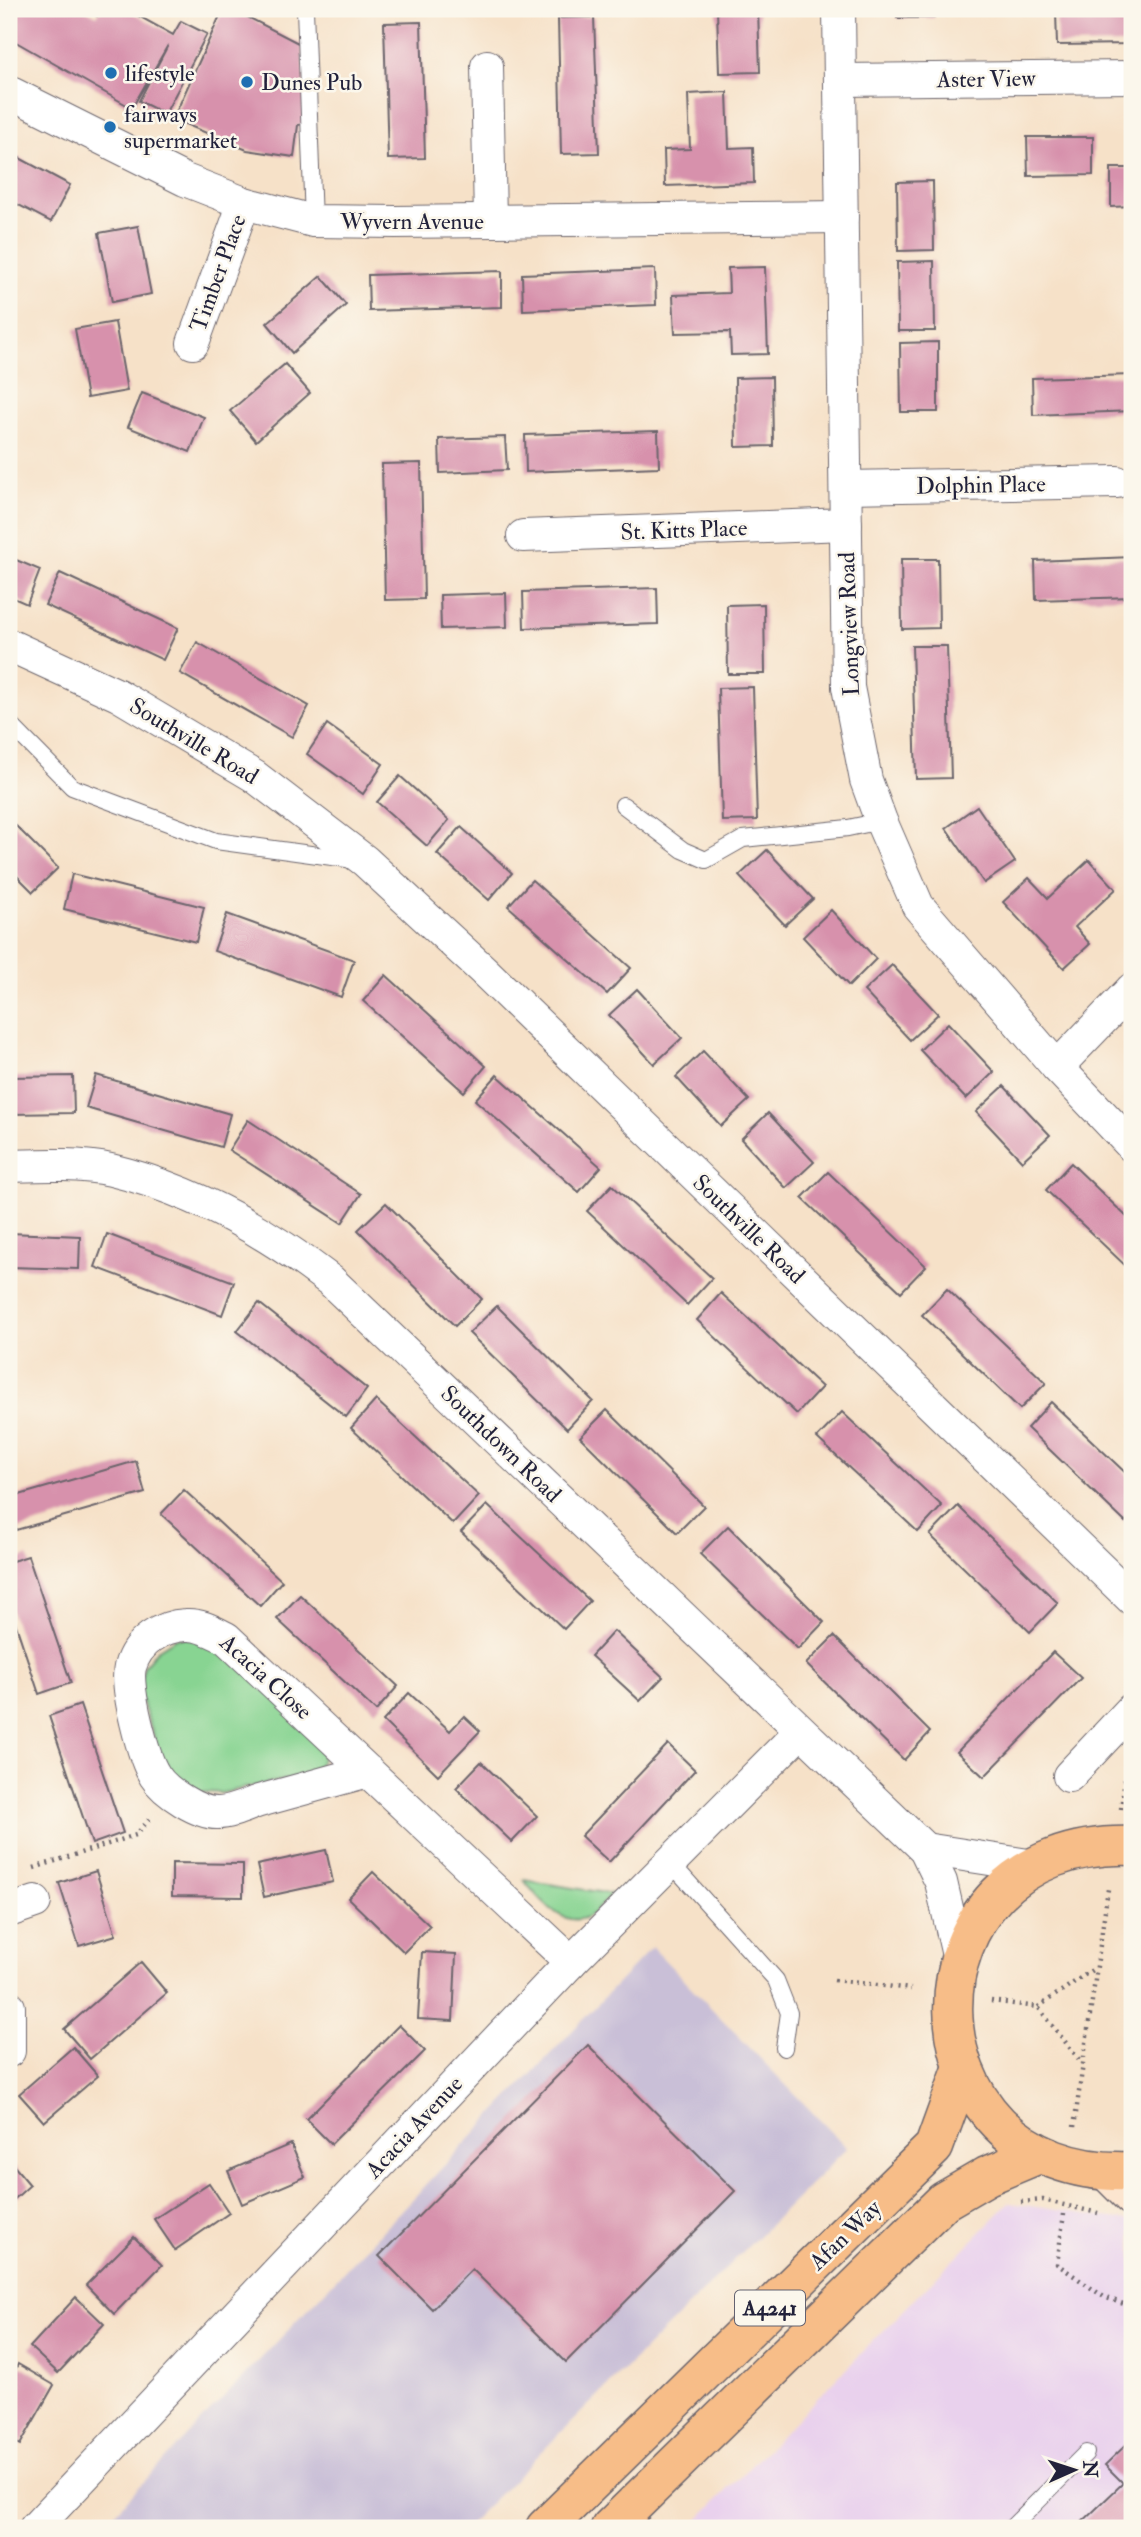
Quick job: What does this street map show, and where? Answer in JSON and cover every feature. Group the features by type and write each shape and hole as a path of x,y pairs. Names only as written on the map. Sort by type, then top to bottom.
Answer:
{"main road":[{"path":"1119,2189 1039,2154 1007,2132 981,2102 962,2067 953,2032 952,1996 959,1960 971,1932 988,1906 1010,1884 1035,1866 1068,1852 1103,1845 1132,1846"},
{"name":"Afan Way","path":"545,2528 934,2147 962,2067"},
{"name":"Afan Way","path":"610,2528 944,2201 987,2176 1039,2154"}],"street":[{"name":"Longview Road","path":"839,9 848,687 866,780 918,906 1056,1067 1132,1146"},
{"path":"487,65 490,221"},
{"name":"Aster View","path":"840,80 1132,77"},
{"name":"Wyvern Avenue","path":"9,92 185,180 244,203 313,221 842,217"},
{"name":"Timber Place","path":"193,343 244,203"},
{"name":"Dolphin Place","path":"846,487 1117,482"},
{"name":"St. Kitts Place","path":"523,536 846,524"},
{"name":"Southville Road","path":"9,645 118,695 254,776 365,861 483,970 1132,1599"},
{"path":"1056,1067 1132,989"},
{"name":"Southdown Road","path":"9,1166 44,1165 109,1170 163,1186 231,1216 293,1251 331,1281 925,1849 941,1882 959,1960"},
{"name":"Acacia Close","path":"368,1771 217,1813 190,1804 172,1793 154,1775 142,1742 130,1693 130,1667 143,1643 164,1629 187,1625 209,1629 226,1638 368,1771 571,1962"},
{"path":"1069,1776 1132,1709"},
{"name":"Acacia Avenue","path":"35,2528 571,1962 800,1732"},
{"path":"925,1849 1035,1866"},
{"path":"9,2007 9,2051"}],"lane":[{"path":"305,9 313,221"},
{"path":"9,723 72,787 216,841 365,861"},
{"path":"623,806 683,850 706,860 743,839 848,828 881,821"},
{"path":"670,1862 776,1980 789,2014 784,2048"},
{"path":"1011,2528 1086,2453"}],"path":[{"path":"1121,1809 1129,1752"},
{"path":"22,1906 31,1869 136,1835 172,1793"},
{"path":"1074,2129 1108,1889"},
{"path":"984,2000 1038,2007 1096,1967"},
{"path":"834,1980 911,1989"},
{"path":"1038,2007 1082,2063"},
{"path":"1009,2203 1119,2189"},
{"path":"1064,2214 1057,2263 1104,2297 1132,2307"}],"shaded area":[{"path":"652,1947 847,2148 465,2528 100,2528"},
{"path":"1009,2203 1132,2221 1132,2528 690,2528"}],"green space":[{"path":"208,1636 323,1744 321,1762 316,1769 307,1775 222,1793 199,1792 165,1769 138,1690 144,1666 157,1650 176,1638"},
{"path":"524,1880 611,1894 592,1914 582,1919 572,1919 553,1911"}],"building":[{"name":"lifestyle","path":"9,9 84,9 97,16 101,9 126,9 173,35 181,21 207,34 165,114 139,101 168,45 132,108 9,38"},
{"name":"Dunes Pub","path":"223,9 232,9 302,45 307,123 298,125 294,157 247,150 173,119"},
{"path":"717,9 758,9 760,72 719,73"},
{"path":"897,9 934,9 934,18 897,18"},
{"path":"1132,10 1132,44 1057,45 1056,11"},
{"path":"594,17 599,153 561,154 558,18"},
{"path":"421,22 425,158 388,159 384,23"},
{"path":"727,92 729,148 753,147 754,183 665,186 664,150 690,149 688,94"},
{"path":"1027,137 1093,137 1093,175 1028,176"},
{"path":"12,154 70,185 51,222 9,200 9,160"},
{"path":"1111,168 1132,168 1132,206 1111,207"},
{"path":"933,181 934,250 898,251 897,182"},
{"path":"138,226 151,294 112,302 99,233"},
{"path":"934,261 935,331 898,331 897,262"},
{"path":"765,267 768,354 731,355 730,332 675,333 673,295 729,293 728,268"},
{"path":"655,269 656,305 523,310 522,274"},
{"path":"502,271 502,307 369,311 368,275"},
{"path":"321,276 346,305 292,353 267,323"},
{"path":"115,322 127,391 87,398 75,329"},
{"path":"938,342 938,412 901,412 900,343"},
{"path":"285,364 310,393 256,441 230,411"},
{"path":"1132,375 1132,411 1033,415 1032,378"},
{"path":"772,377 773,446 736,447 735,378"},
{"path":"142,393 204,417 190,452 128,427"},
{"path":"658,431 659,467 526,472 525,435"},
{"path":"505,437 507,470 440,473 439,439"},
{"path":"421,463 424,599 385,600 382,464"},
{"path":"9,557 40,570 27,604 9,596"},
{"path":"1132,557 1132,597 1036,600 1035,561"},
{"path":"901,559 938,559 939,628 902,629"},
{"path":"60,573 178,628 163,660 45,605"},
{"path":"657,588 658,624 524,628 523,592"},
{"path":"506,593 507,627 441,629 440,595"},
{"path":"764,604 765,674 728,674 727,605"},
{"path":"197,642 309,706 292,737 180,673"},
{"path":"912,646 947,646 951,778 916,779"},
{"path":"753,687 757,820 722,821 718,688"},
{"path":"327,724 383,764 363,794 307,754"},
{"path":"400,776 449,820 427,846 377,802"},
{"path":"977,806 1015,862 984,883 946,828"},
{"path":"9,819 58,868 33,892 9,868"},
{"path":"461,827 512,873 489,900 437,854"},
{"path":"767,850 813,899 785,925 739,876"},
{"path":"1089,860 1116,889 1075,927 1090,944 1064,968 1003,902 1029,878 1048,898"},
{"path":"72,874 204,907 196,942 64,909"},
{"path":"532,880 631,968 607,994 508,906"},
{"path":"831,910 876,959 849,986 803,937"},
{"path":"227,914 354,960 341,997 214,951"},
{"path":"892,965 938,1014 910,1040 864,991"},
{"path":"386,975 486,1066 464,1092 363,1001"},
{"path":"637,989 682,1038 654,1064 609,1015"},
{"path":"948,1023 994,1072 966,1099 920,1050"},
{"path":"703,1051 749,1100 721,1126 676,1077"},
{"path":"96,1075 230,1114 221,1147 86,1108"},
{"path":"497,1075 601,1167 579,1192 475,1100"},
{"path":"73,1076 74,1113 9,1114 9,1077"},
{"path":"1004,1086 1050,1135 1022,1161 976,1112"},
{"path":"768,1113 814,1162 786,1188 741,1139"},
{"path":"248,1120 361,1194 342,1223 229,1150"},
{"path":"1071,1163 1132,1222 1132,1272 1046,1190"},
{"path":"828,1172 926,1266 901,1292 802,1198"},
{"path":"612,1185 712,1278 687,1305 587,1211"},
{"path":"386,1203 482,1299 455,1326 358,1230"},
{"path":"9,1233 80,1236 79,1269 9,1267"},
{"path":"107,1234 234,1282 222,1315 95,1267"},
{"path":"947,1289 1046,1383 1020,1409 922,1315"},
{"path":"721,1293 822,1387 797,1414 697,1320"},
{"path":"259,1303 367,1389 346,1417 237,1331"},
{"path":"497,1306 593,1401 567,1429 469,1333"},
{"path":"376,1400 479,1496 453,1524 351,1428"},
{"path":"1051,1402 1132,1479 1132,1514 1125,1522 1027,1428"},
{"path":"607,1410 704,1506 677,1533 580,1437"},
{"path":"842,1412 942,1506 918,1532 817,1438"},
{"path":"136,1461 145,1493 16,1530 9,1498"},
{"path":"184,1490 282,1581 260,1606 161,1514"},
{"path":"487,1505 590,1601 564,1629 461,1532"},
{"path":"958,1506 1058,1603 1030,1632 930,1535"},
{"path":"728,1526 824,1622 798,1649 700,1554"},
{"path":"28,1556 71,1683 39,1694 9,1604 9,1562"},
{"path":"300,1595 398,1686 376,1711 277,1619"},
{"path":"614,1631 663,1677 640,1701 591,1656"},
{"path":"834,1636 930,1732 904,1760 806,1664"},
{"path":"1053,1652 1081,1678 984,1777 957,1752"},
{"path":"409,1693 450,1731 464,1716 480,1731 438,1775 383,1721"},
{"path":"80,1705 123,1833 92,1844 49,1716"},
{"path":"668,1744 695,1770 609,1862 581,1836"},
{"path":"481,1762 537,1816 512,1842 456,1788"},
{"path":"326,1850 333,1882 264,1897 257,1865"},
{"path":"172,1863 243,1864 243,1897 172,1896"},
{"path":"96,1871 116,1935 79,1946 59,1883"},
{"path":"373,1872 430,1926 404,1952 348,1898"},
{"path":"422,1952 456,1954 453,2021 418,2019"},
{"path":"141,1962 167,1993 90,2059 64,2029"},
{"path":"399,2025 425,2051 331,2144 306,2119"},
{"path":"588,2045 735,2191 566,2362 472,2269 432,2309 379,2256"},
{"path":"73,2047 98,2076 44,2122 19,2094"},
{"path":"291,2144 305,2177 242,2204 228,2171"},
{"path":"9,2160 30,2185 9,2204"},
{"path":"209,2183 229,2213 175,2250 154,2219"},
{"path":"134,2237 162,2265 114,2314 86,2285"},
{"path":"76,2297 104,2324 58,2373 30,2347"},
{"path":"18,2364 54,2385 20,2445 9,2439 9,2381"},
{"path":"1132,2439 1132,2528 1076,2528 1123,2483 1105,2465"}],"place":[{"name":"lifestyle","path":"111,73"},
{"name":"Dunes Pub","path":"247,82"},
{"name":"fairways supermarket","path":"110,127"}]}
